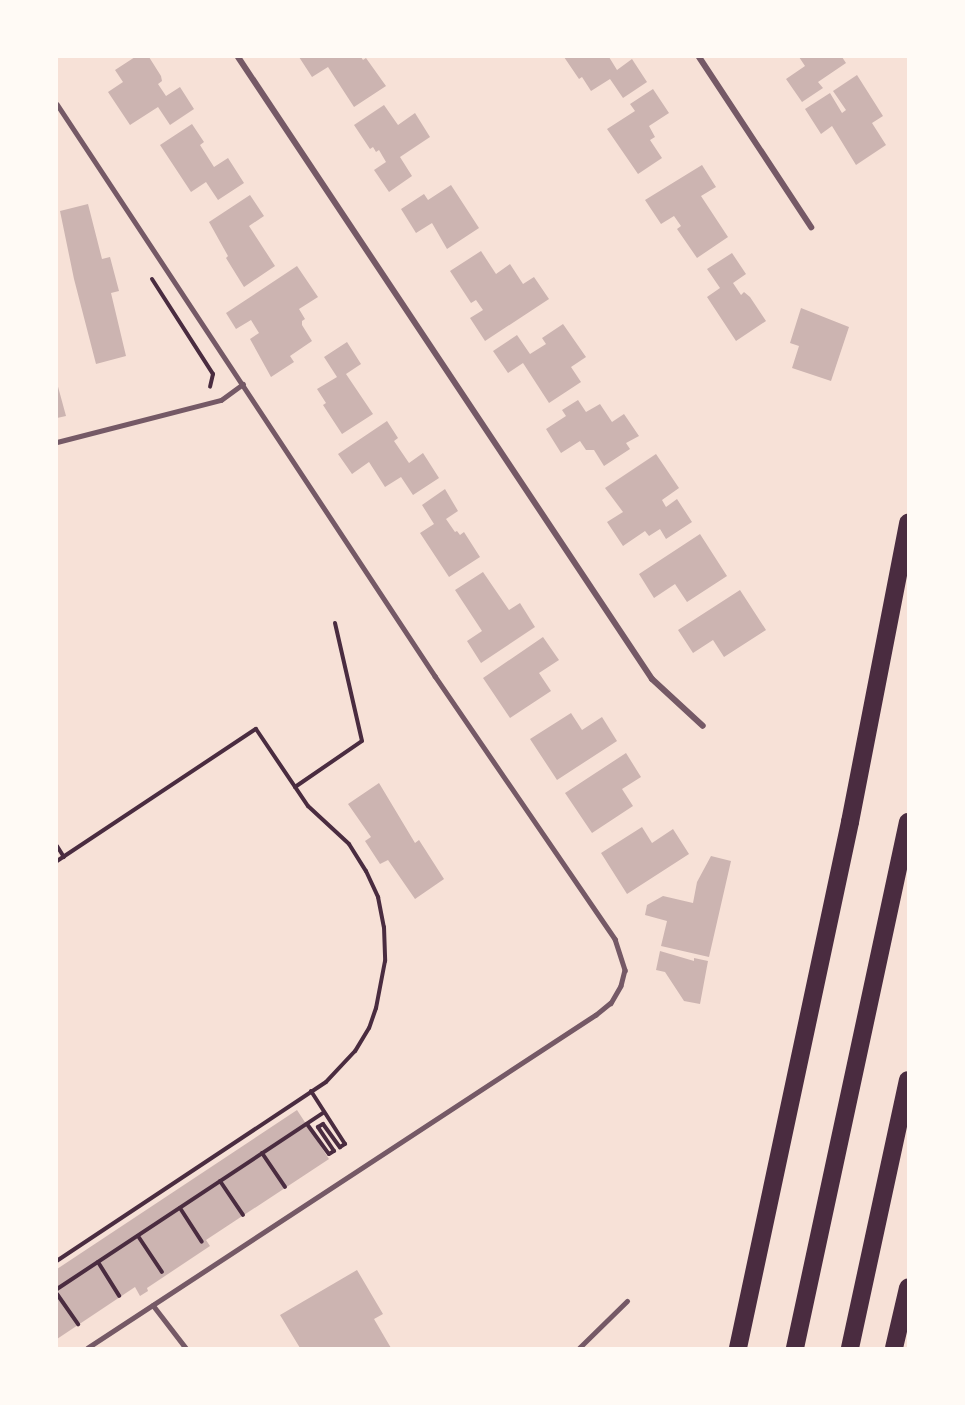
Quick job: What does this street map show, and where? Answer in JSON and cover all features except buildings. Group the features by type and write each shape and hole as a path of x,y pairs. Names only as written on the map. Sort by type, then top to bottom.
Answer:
{"highway":[{"path":"738,1348 850,822 908,523"},
{"path":"795,1348 908,822"},
{"path":"850,1348 908,1080"},
{"path":"894,1348 908,1288"}],"street":[{"path":"238,57 652,678 703,726"},
{"path":"699,57 811,227"}],"lane":[{"path":"57,104 435,676 615,939 625,970 621,986 611,1003 596,1015 88,1348"},
{"path":"57,442 221,400 243,384"},
{"path":"579,1348 627,1301"},
{"path":"153,1305 186,1348"}],"path":[{"path":"148,274 213,374 214,381 210,388"},
{"path":"295,787 362,741 335,623"},
{"path":"57,861 256,729 308,806 348,844 366,871 378,897 384,927 386,961 376,1008 369,1028 355,1051 338,1070 57,1261"},
{"path":"57,846 64,856"},
{"path":"308,1124 329,1154 334,1151 318,1127 323,1124 339,1147 345,1144 310,1091"},
{"path":"57,1289 324,1112"},
{"path":"262,1153 285,1187"},
{"path":"220,1181 243,1215"},
{"path":"180,1208 202,1242"},
{"path":"138,1236 162,1272"},
{"path":"98,1262 119,1296"},
{"path":"57,1294 78,1324"}]}
